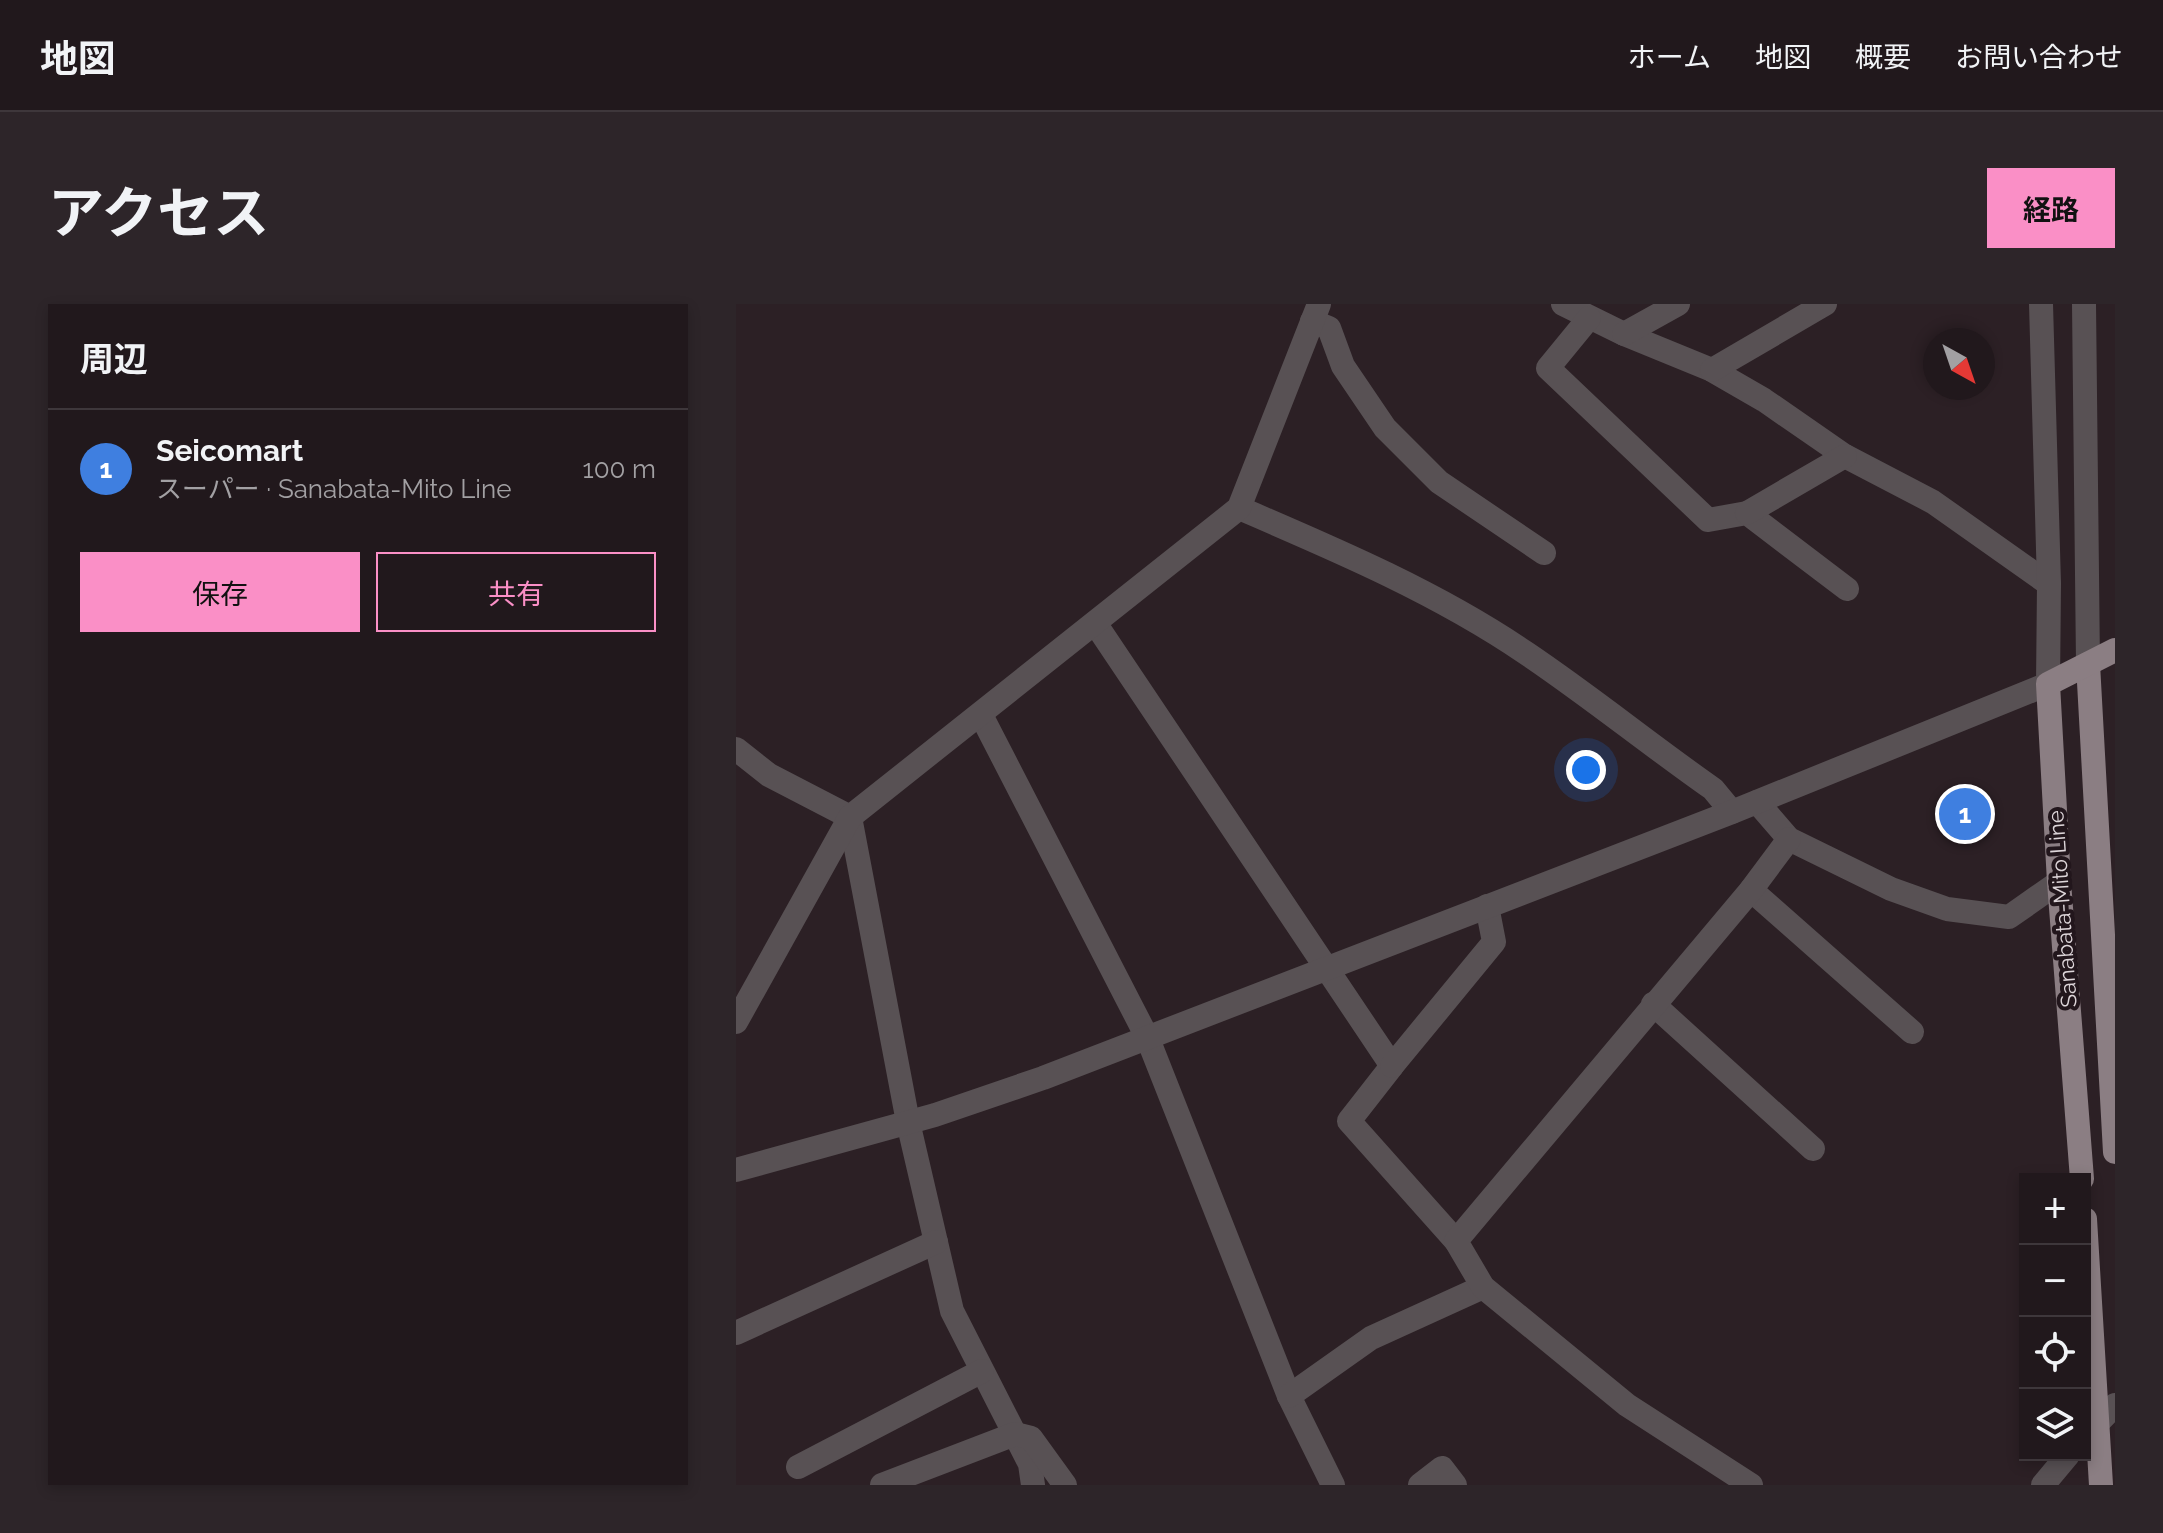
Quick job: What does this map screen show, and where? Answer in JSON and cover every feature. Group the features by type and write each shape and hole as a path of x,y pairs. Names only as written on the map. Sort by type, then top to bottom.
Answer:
{"main road":[{"path":"2048,684 2115,650"},
{"name":"Sanabata-Mito Line","path":"2088,664 2115,1152"},
{"name":"Sanabata-Mito Line","path":"2048,684 2059,882 2082,1173"},
{"path":"2086,1245 2090,1389"},
{"path":"2091,1430 2101,1485"}],"street":[{"path":"1563,304 1624,334 1712,370 1764,400 1845,456 1933,502 2049,584"},
{"path":"1624,334 1678,304"},
{"path":"1712,370 1825,304"},
{"path":"736,1170 908,1122 1043,1078 1732,812 2048,684 2049,584 2041,304"},
{"path":"2084,304 2088,664"},
{"path":"736,1022 850,817 1239,508 1315,312 1329,328 1343,366 1385,428 1439,482 1544,553"},
{"path":"1589,318 1548,368 1708,520 1747,513 1845,456"},
{"path":"1239,508 1359,559 1526,653 1713,789 1732,812"},
{"path":"1747,513 1847,589"},
{"path":"1095,623 1392,1066"},
{"path":"981,715 1148,1039 1289,1396 1333,1485"},
{"path":"736,749 769,775 850,817"},
{"path":"1757,802 1789,839 1891,889 1947,909 2009,917 2059,882"},
{"path":"850,817 908,1122 952,1311 1030,1464 1033,1485"},
{"path":"1456,1241 1751,890 1789,839"},
{"path":"1751,890 1912,1032"},
{"path":"1487,906 1494,942 1349,1121 1456,1241 1483,1287 1718,1477 1751,1485"},
{"path":"1653,1004 1813,1149"},
{"path":"736,1333 936,1242"},
{"path":"1289,1396 1371,1338 1483,1287"},
{"path":"798,1467 982,1371"},
{"path":"2091,1430 2115,1405"},
{"path":"882,1485 1015,1434 1031,1438 1065,1485"},
{"path":"2043,1485 2063,1461"},
{"path":"1420,1485 1442,1468 1455,1485"}],"place":[{"name":"Seicomart","path":"1965,814"}]}
